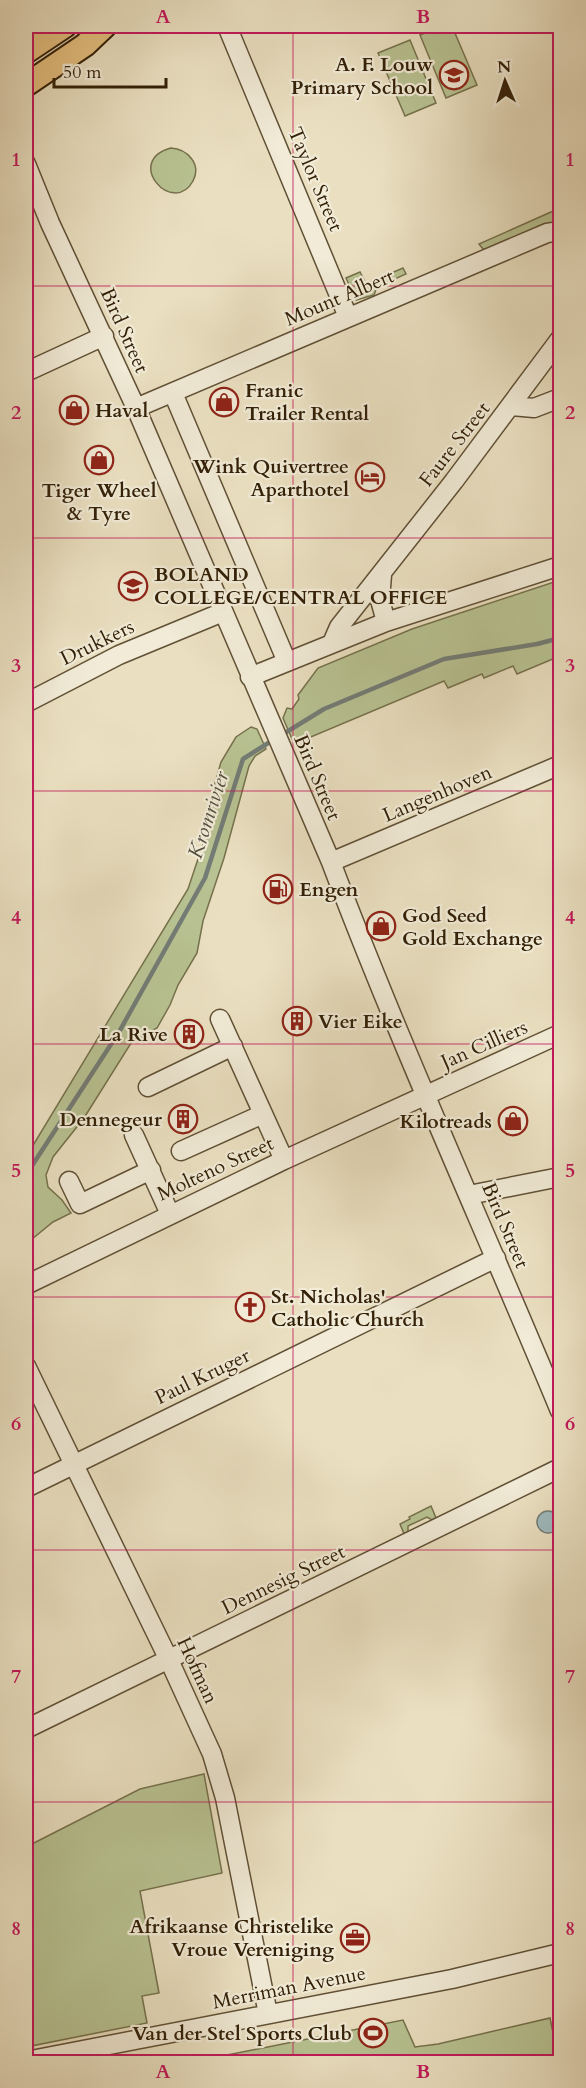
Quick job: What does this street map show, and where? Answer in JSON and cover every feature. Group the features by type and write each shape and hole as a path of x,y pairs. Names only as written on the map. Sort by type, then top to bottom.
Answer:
{"main road":[{"path":"26,52 65,26"},
{"path":"26,85 85,45 105,26"}],"street":[{"name":"Taylor Street","path":"227,26 348,317"},
{"name":"Bird Street","path":"26,164 50,223 136,408 331,862 355,925 469,1195 556,1390 561,1410"},
{"name":"Mount Albert","path":"136,408 547,233 561,231"},
{"path":"26,372 104,336"},
{"name":"Faure Street","path":"332,643 339,627 382,575 561,339"},
{"path":"173,393 287,662"},
{"path":"512,406 534,408 561,399"},
{"path":"250,677 386,622 561,566"},
{"path":"382,575 380,600 386,622"},
{"name":"Drukkers","path":"26,703 119,655 223,612"},
{"name":"Langenhoven","path":"331,862 561,765"},
{"path":"220,1019 284,1160"},
{"name":"Jan Cilliers","path":"426,1094 561,1034"},
{"path":"148,1087 233,1046"},
{"name":"Molteno Street","path":"26,1285 170,1214 426,1094"},
{"path":"181,1151 263,1114"},
{"path":"134,1135 170,1214"},
{"path":"69,1181 80,1204 151,1170"},
{"path":"469,1195 561,1177"},
{"name":"Paul Kruger","path":"26,1488 496,1258"},
{"name":"Hofman","path":"26,1366 169,1660 220,1775 268,2014"},
{"name":"Dennesig Street","path":"26,1729 561,1468"},
{"name":"Merriman Avenue","path":"26,2061 452,1979 561,1953"}],"green space":[{"path":"442,26 452,26 477,85 446,98 420,35"},
{"path":"410,40 436,103 405,116 378,53"},
{"path":"171,148 187,154 196,169 193,181 184,190 174,193 156,183 151,164 157,155"},
{"path":"560,208 560,222 552,223 489,250 483,249 479,244"},
{"path":"403,268 406,274 377,287 374,295 356,300 346,278 360,272 366,284"},
{"path":"560,580 560,656 517,674 513,666 484,678 482,674 448,688 444,681 299,742 292,739 283,718 287,708 292,709 299,699 298,695 318,668 412,629"},
{"path":"251,727 257,729 266,749 255,756 249,766 224,858 203,921 197,953 157,1028 131,1043 84,1118 53,1157 46,1175 48,1187 62,1200 71,1213 53,1222 26,1244 26,1157 188,889 206,835 214,787 221,762 236,737"},
{"path":"431,1506 436,1518 432,1520 427,1517 408,1526 408,1532 404,1534 400,1524"},
{"path":"204,1774 222,1873 140,1891 159,1993 142,1996 147,2023 26,2047 26,1847 140,1789"},
{"path":"550,2018 559,2062 192,2062 403,2020 415,2047 438,2044"}],"water":[{"path":"548,1511 556,1514 559,1522 556,1530 548,1533 540,1530 537,1522 540,1514"}],"waterway":[{"name":"Kromrivier","path":"280,736 324,709 444,659 537,644 560,638"},
{"name":"Kromrivier","path":"26,1175 119,1032 205,878 243,759 273,740"}],"place":[{"name":"A. F. Louw Primary School","path":"454,75"},
{"name":"Franic Trailer Rental","path":"224,402"},
{"name":"Haval","path":"74,410"},
{"name":"Tiger Wheel & Tyre","path":"99,460"},
{"name":"Wink Quivertree Aparthotel","path":"370,477"},
{"name":"BOLAND COLLEGE/CENTRAL OFFICE","path":"133,586"},
{"name":"Engen","path":"278,889"},
{"name":"God Seed Gold Exchange","path":"381,926"},
{"name":"Vier Eike","path":"297,1021"},
{"name":"La Rive","path":"189,1034"},
{"name":"Dennegeur","path":"183,1119"},
{"name":"Kilotreads","path":"513,1121"},
{"name":"St. Nicholas' Catholic Church","path":"250,1307"},
{"name":"Afrikaanse Christelike Vroue Vereniging","path":"355,1938"},
{"name":"Van der Stel Sports Club","path":"373,2033"}]}
